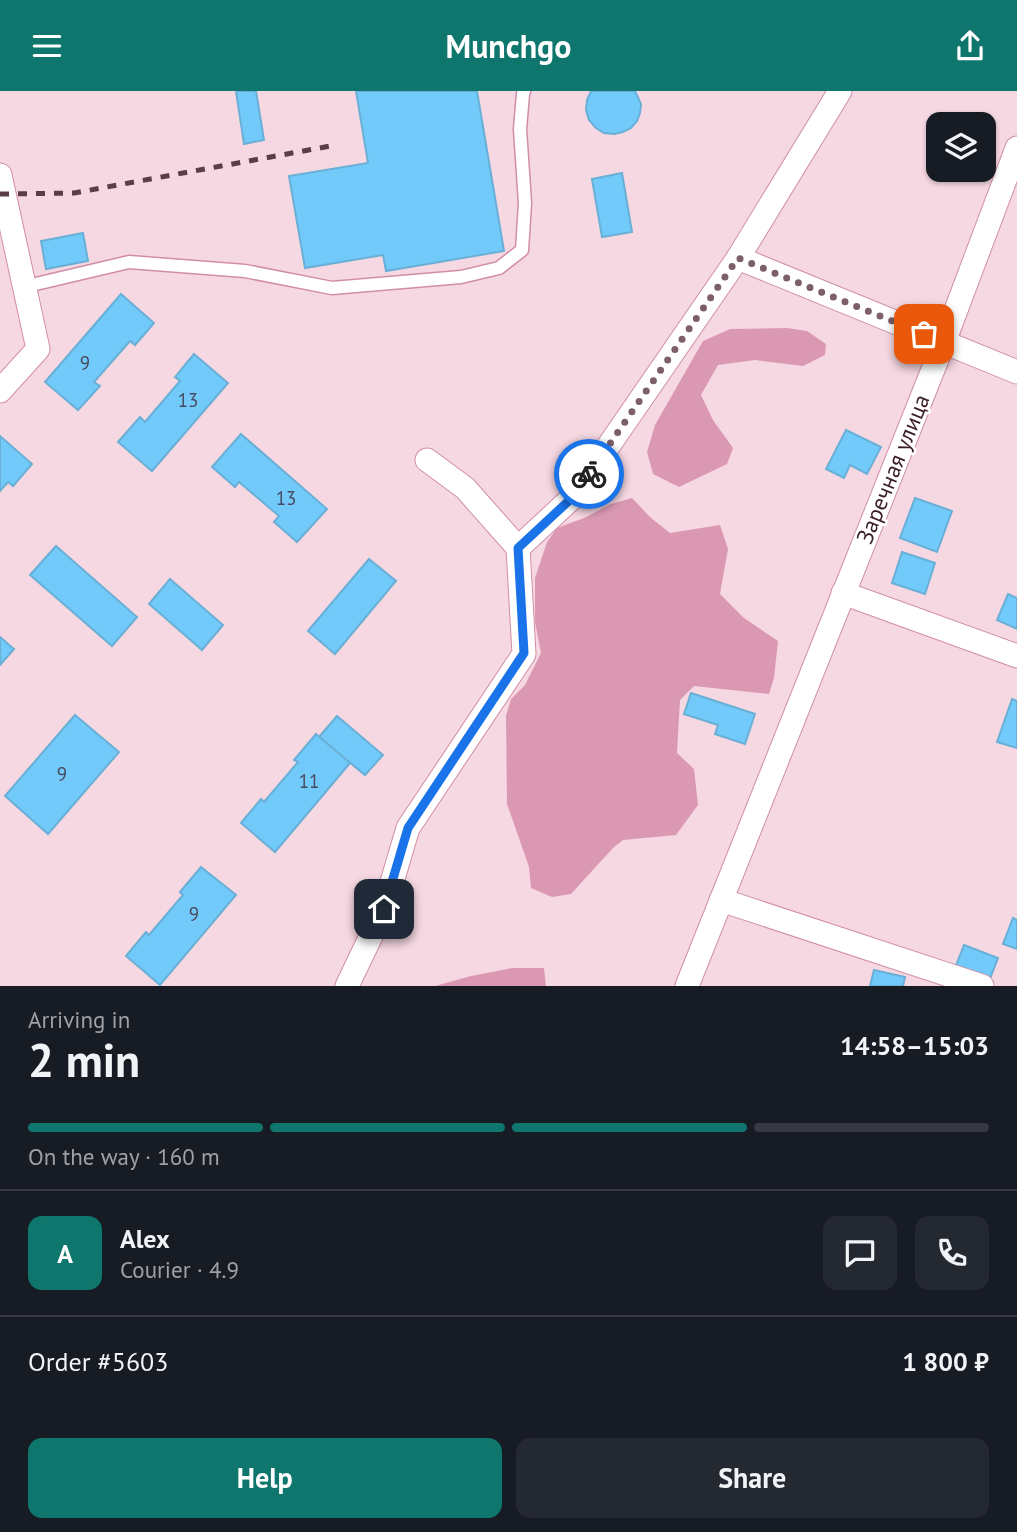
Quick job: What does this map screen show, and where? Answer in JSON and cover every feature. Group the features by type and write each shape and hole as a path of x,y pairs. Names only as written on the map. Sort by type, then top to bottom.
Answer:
{"street":[{"path":"518,548 574,496 738,258 840,91"},
{"name":"Заречная улица","path":"687,986 944,342 1017,148"},
{"path":"0,175 37,349 0,391"},
{"path":"738,258 1017,372"},
{"path":"347,986 384,909 408,828 524,653 518,548 465,488 427,460"},
{"path":"843,593 1017,656"},
{"path":"721,900 982,986"}],"lane":[{"path":"23,288 129,262 244,271 332,288 461,277 499,268 522,250 525,202 520,129 524,91"}],"shaded area":[{"path":"787,328 807,331 826,344 825,355 803,366 755,360 718,365 701,395 713,420 733,448 727,464 679,487 653,474 647,452 655,425 703,341 730,329"},
{"path":"632,498 670,533 720,525 728,549 720,594 744,618 778,641 774,678 769,694 694,686 680,700 677,753 694,769 698,805 676,835 623,840 571,894 552,897 531,888 529,867 507,804 506,716 511,699 525,685 541,653 535,622 535,578 547,542 557,528 611,504"},
{"path":"512,968 544,968 546,986 435,986 471,976"}],"building":[{"path":"236,91 256,91 264,140 244,144"},
{"path":"356,91 477,91 504,251 386,271 383,255 305,268 289,176 368,163"},
{"path":"591,91 635,91 641,104 637,121 631,128 614,134 604,133 596,128 589,120 586,110"},
{"path":"622,173 632,232 602,237 592,179"},
{"path":"83,233 88,261 46,269 41,241"},
{"path":"121,294 154,323 135,345 130,341 94,382 100,386 78,410 45,382"},
{"path":"194,354 228,383 152,471 118,442 140,417 145,422 180,381 175,377"},
{"path":"846,430 881,447 867,474 850,465 844,478 826,469"},
{"path":"241,434 327,509 297,542 274,522 279,516 239,482 235,487 212,467"},
{"path":"0,436 32,464 13,486 8,482 0,491"},
{"path":"915,498 952,511 937,552 900,538"},
{"path":"56,546 137,617 112,646 30,575"},
{"path":"902,552 935,563 925,594 892,583"},
{"path":"369,559 396,581 335,654 308,631"},
{"path":"170,579 223,625 202,650 149,604"},
{"path":"1008,594 1017,598 1017,629 997,620"},
{"path":"0,637 14,649 0,665"},
{"path":"691,693 755,714 745,744 715,734 718,725 684,714"},
{"path":"1012,699 1017,701 1017,748 997,742"},
{"path":"75,715 119,752 48,834 5,796"},
{"path":"337,716 383,755 365,775 319,737"},
{"path":"316,734 350,763 275,852 241,823 261,799 264,802 298,762 294,760"},
{"path":"201,867 236,895 160,985 126,956 146,932 149,935 183,895 180,892"},
{"path":"1013,918 1017,920 1017,949 1003,944"},
{"path":"964,945 998,958 989,981 955,968"},
{"path":"874,970 905,977 903,986 870,986"}],"railway":[{"path":"0,194 74,193 336,145"}],"way so far":[{"path":"589,474 738,258 924,334"}],"route":[{"path":"384,909 408,828 524,653 518,548 574,496 589,474"}]}
